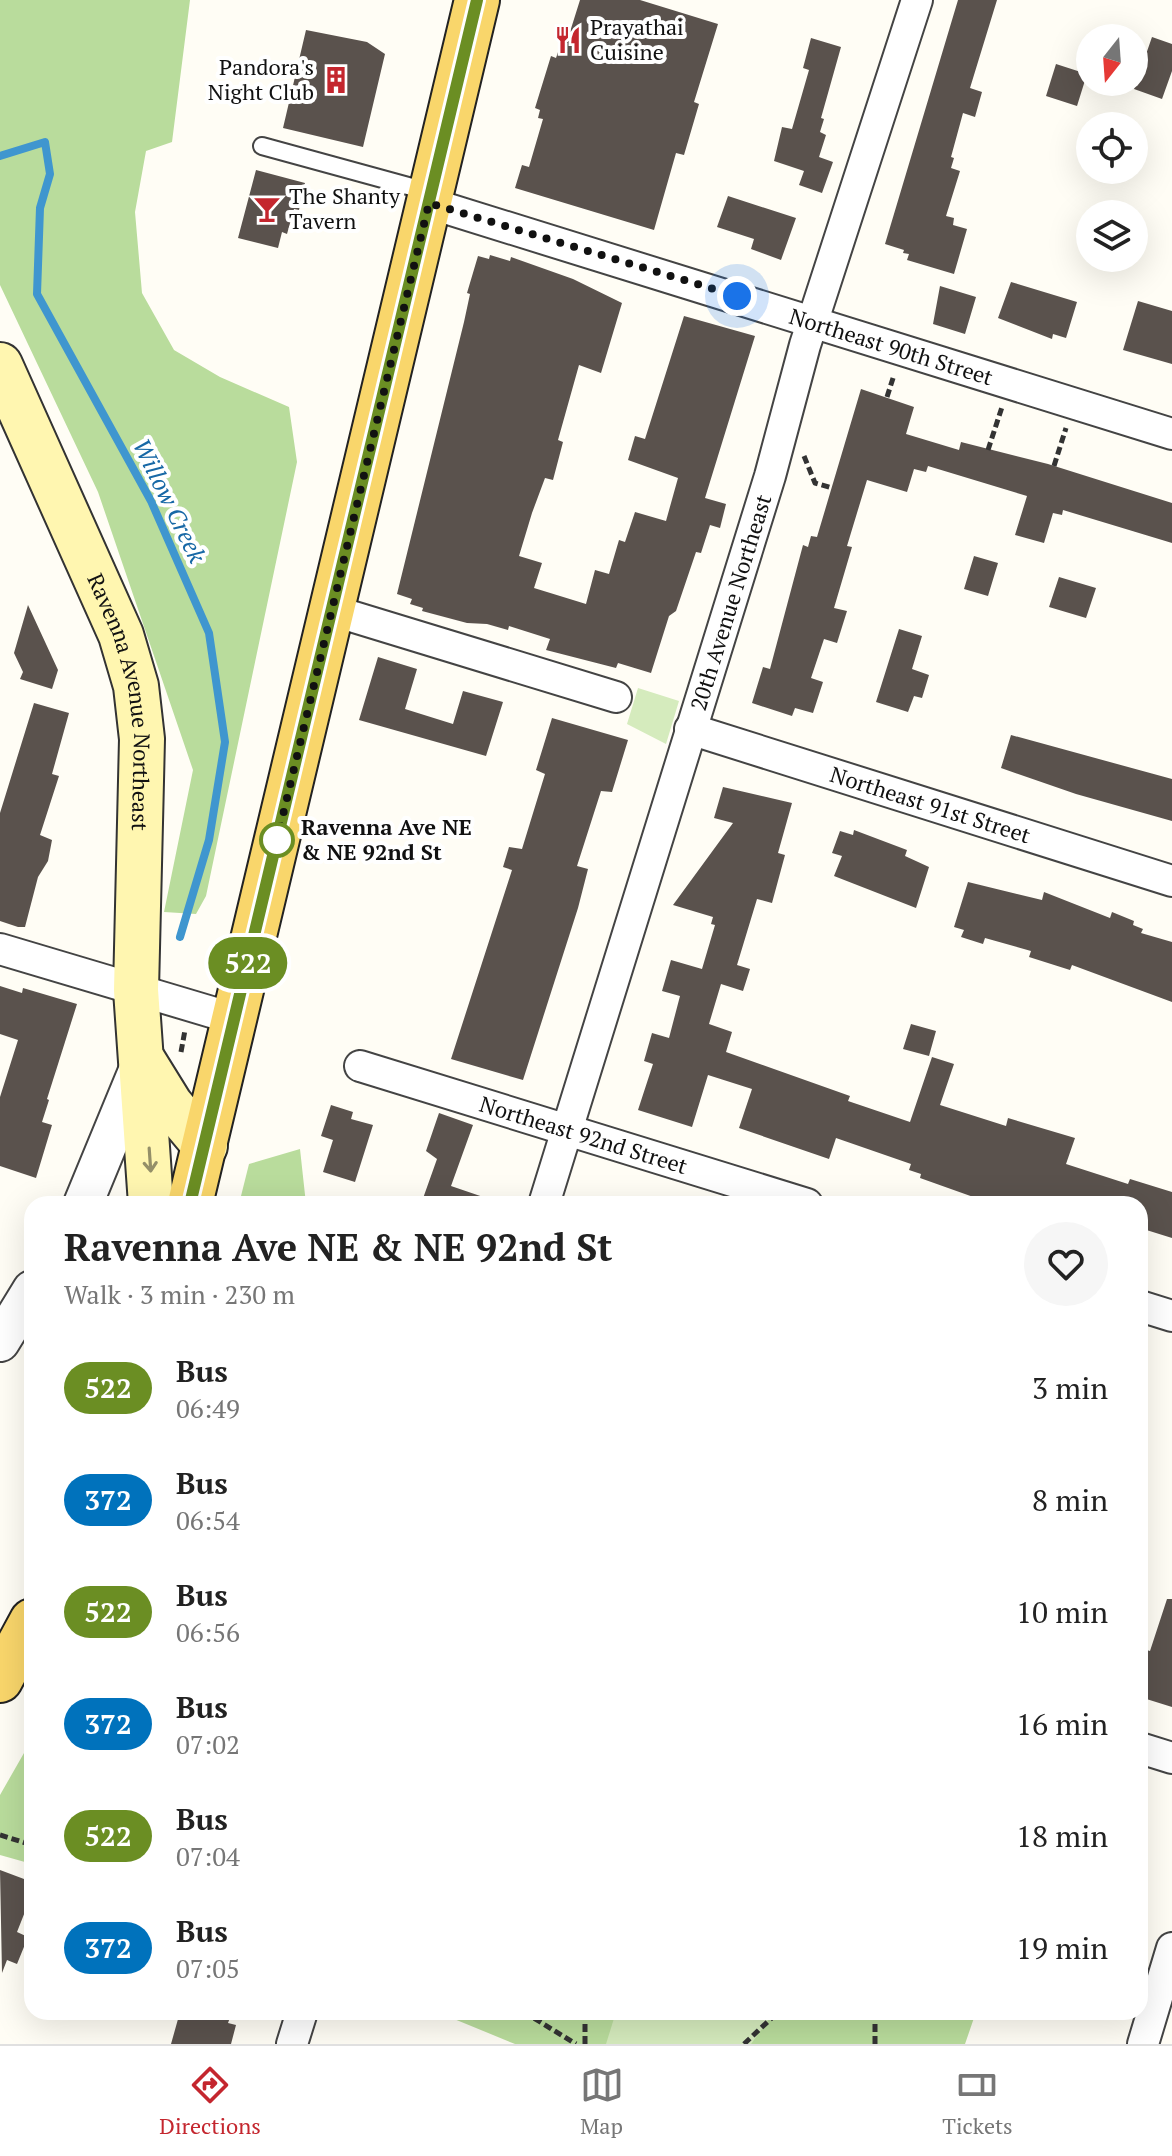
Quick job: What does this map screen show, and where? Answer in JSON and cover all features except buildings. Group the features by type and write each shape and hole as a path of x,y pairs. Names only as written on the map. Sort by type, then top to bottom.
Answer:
{"main road":[{"path":"192,1196 477,0"},
{"name":"Ravenna Avenue Northeast","path":"0,365 121,635 136,686 142,739 136,990 151,1196"},
{"name":"Ravenna Avenue Northeast","path":"143,1060 170,1104 205,1146"},
{"path":"0,1680 24,1636"}],"street":[{"name":"20th Avenue Northeast","path":"547,1196 770,476 813,320 917,0"},
{"name":"Northeast 90th Street","path":"430,198 1172,434"},
{"path":"331,610 616,697"},
{"name":"Northeast 91st Street","path":"690,729 1172,881"},
{"path":"0,949 235,1019"},
{"name":"Ravenna Avenue Northeast","path":"86,1196 143,1060"},
{"name":"Northeast 92nd Street","path":"360,1066 781,1196"},
{"path":"0,1342 24,1303"},
{"path":"1148,1308 1172,1316"},
{"path":"1148,1750 1172,1758"},
{"path":"1143,2044 1172,1948"},
{"path":"292,2044 300,2020"}],"lane":[{"name":"Northeast 90th Street","path":"262,146 430,198"}],"path":[{"path":"887,397 893,377"},
{"path":"988,450 1001,408"},
{"path":"1054,466 1069,416"},
{"path":"801,446 815,483 832,488"},
{"path":"0,1835 24,1842"},
{"path":"537,2020 576,2044"},
{"path":"585,2020 585,2044"},
{"path":"744,2044 770,2020"},
{"path":"875,2020 875,2044"}],"green space":[{"path":"0,0 190,0 172,142 146,151 135,212 142,293 174,350 220,377 289,407 297,462 206,896 196,914 164,912 193,770 98,492 0,285"},
{"path":"638,688 679,701 666,744 627,724"},
{"path":"300,1149 305,1196 241,1196 249,1164"},
{"path":"24,1753 24,1862 0,1855 0,1795"},
{"path":"456,2020 614,2020 606,2044 515,2044"},
{"path":"506,2020 966,2020 958,2044 531,2044"},
{"path":"768,2020 973,2020 965,2044 751,2044"}],"waterway":[{"name":"Willow Creek","path":"0,156 45,142 50,174 40,208 37,294 151,501 209,633 225,742 209,840 180,937"}],"bus line":[{"name":"522","path":"192,1196 477,0"}],"place":[{"name":"Prayathai Cuisine","path":"568,40"},
{"name":"Pandora's Night Club","path":"336,80"},
{"name":"The Shanty Tavern","path":"267,209"},
{"name":"Ravenna Ave NE & NE 92nd St","path":"277,840"}],"route":[{"path":"277,840 429,203 737,296"}]}
